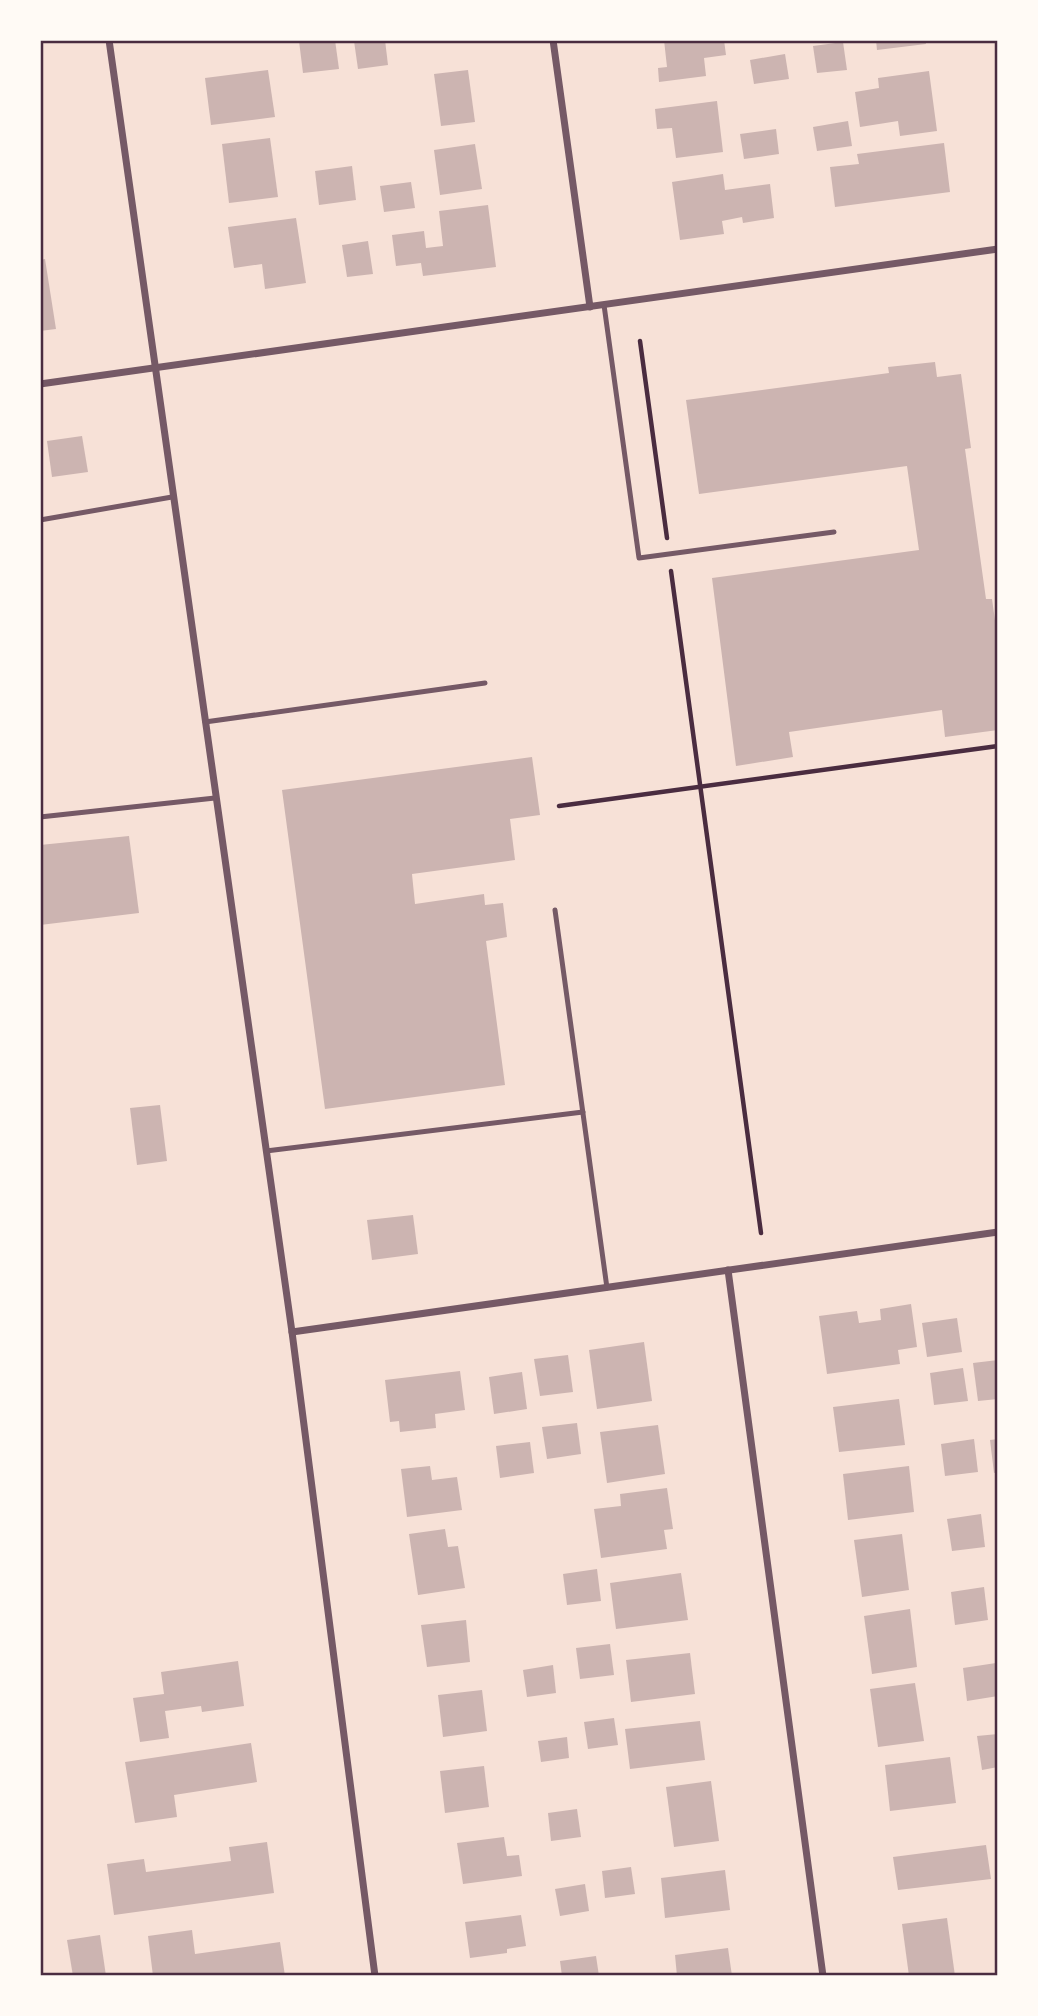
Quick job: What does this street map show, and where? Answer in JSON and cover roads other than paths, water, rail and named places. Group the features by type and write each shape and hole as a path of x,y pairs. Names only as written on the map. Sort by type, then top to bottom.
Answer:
{"street":[{"path":"108,40 292,1332 375,1976"},
{"path":"553,40 590,307"},
{"path":"40,384 998,249"},
{"path":"292,1332 998,1232"},
{"path":"728,1270 823,1976"}],"lane":[{"path":"604,305 639,558 834,531"},
{"path":"40,520 172,497"},
{"path":"205,722 485,683"},
{"path":"40,817 215,798"},
{"path":"555,909 607,1288"},
{"path":"266,1151 583,1112"}]}
